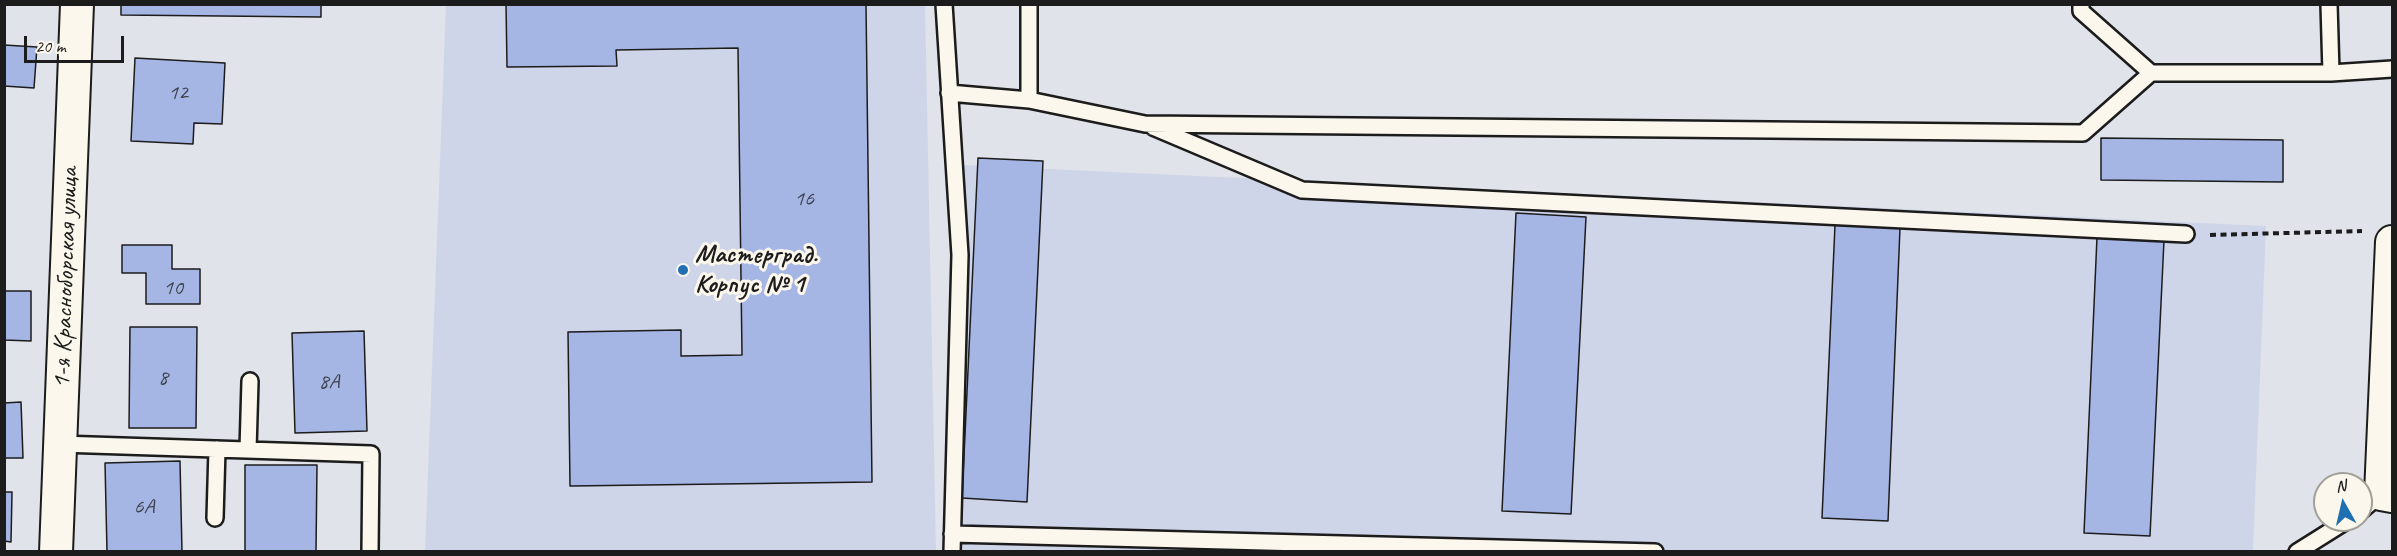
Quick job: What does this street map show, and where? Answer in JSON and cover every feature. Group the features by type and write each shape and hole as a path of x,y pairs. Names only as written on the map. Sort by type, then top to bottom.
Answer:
{"street":[{"name":"1-я Красноборская улица","path":"56,552 77,4"},
{"path":"2378,500 2390,367 2386,242"}],"lane":[{"path":"944,4 960,255 952,552"},
{"path":"1029,4 1029,100"},
{"path":"2081,4 2081,11 2151,73"},
{"path":"2329,4 2331,73"},
{"path":"1145,124 2083,133 2151,73 2331,73 2392,69"},
{"path":"949,93 1029,100 1145,124 1302,190 2186,234"},
{"path":"248,450 250,381"},
{"path":"60,444 371,454 370,552"},
{"path":"214,518 217,449"},
{"path":"2296,552 2328,532"},
{"path":"952,534 1655,552"}],"path":[{"path":"2186,234 2234,236 2297,232 2386,242"}],"shaded area":[{"name":"Мастерград. Корпус № 1","path":"446,5 925,5 936,551 425,551"},
{"path":"964,165 2266,226 2253,550 959,552"}],"building":[{"path":"121,4 321,4 321,17 121,15"},
{"path":"506,4 866,4 872,482 570,486 568,332 681,330 681,356 742,355 738,48 616,50 617,66 507,67"},
{"path":"4,45 37,47 34,88 4,86"},
{"path":"135,58 225,63 222,124 194,123 193,144 131,141"},
{"path":"2101,138 2283,140 2283,182 2101,180"},
{"path":"978,158 1043,161 1027,502 962,498"},
{"path":"1516,213 1586,217 1571,514 1502,511"},
{"path":"1835,225 1900,228 1888,521 1822,518"},
{"path":"2097,237 2164,240 2150,536 2084,533"},
{"path":"122,245 172,245 172,269 200,269 200,304 146,304 146,273 122,273"},
{"path":"4,291 31,291 31,341 4,340"},
{"path":"130,327 197,327 196,428 129,428"},
{"path":"364,331 367,431 295,433 292,333"},
{"path":"21,402 23,458 4,458 4,403"},
{"path":"180,461 182,552 107,552 105,463"},
{"path":"245,465 317,465 316,552 245,552"},
{"path":"4,492 12,492 11,542 4,541"}],"place":[{"name":"Мастерград. Корпус № 1","path":"683,270"}]}
